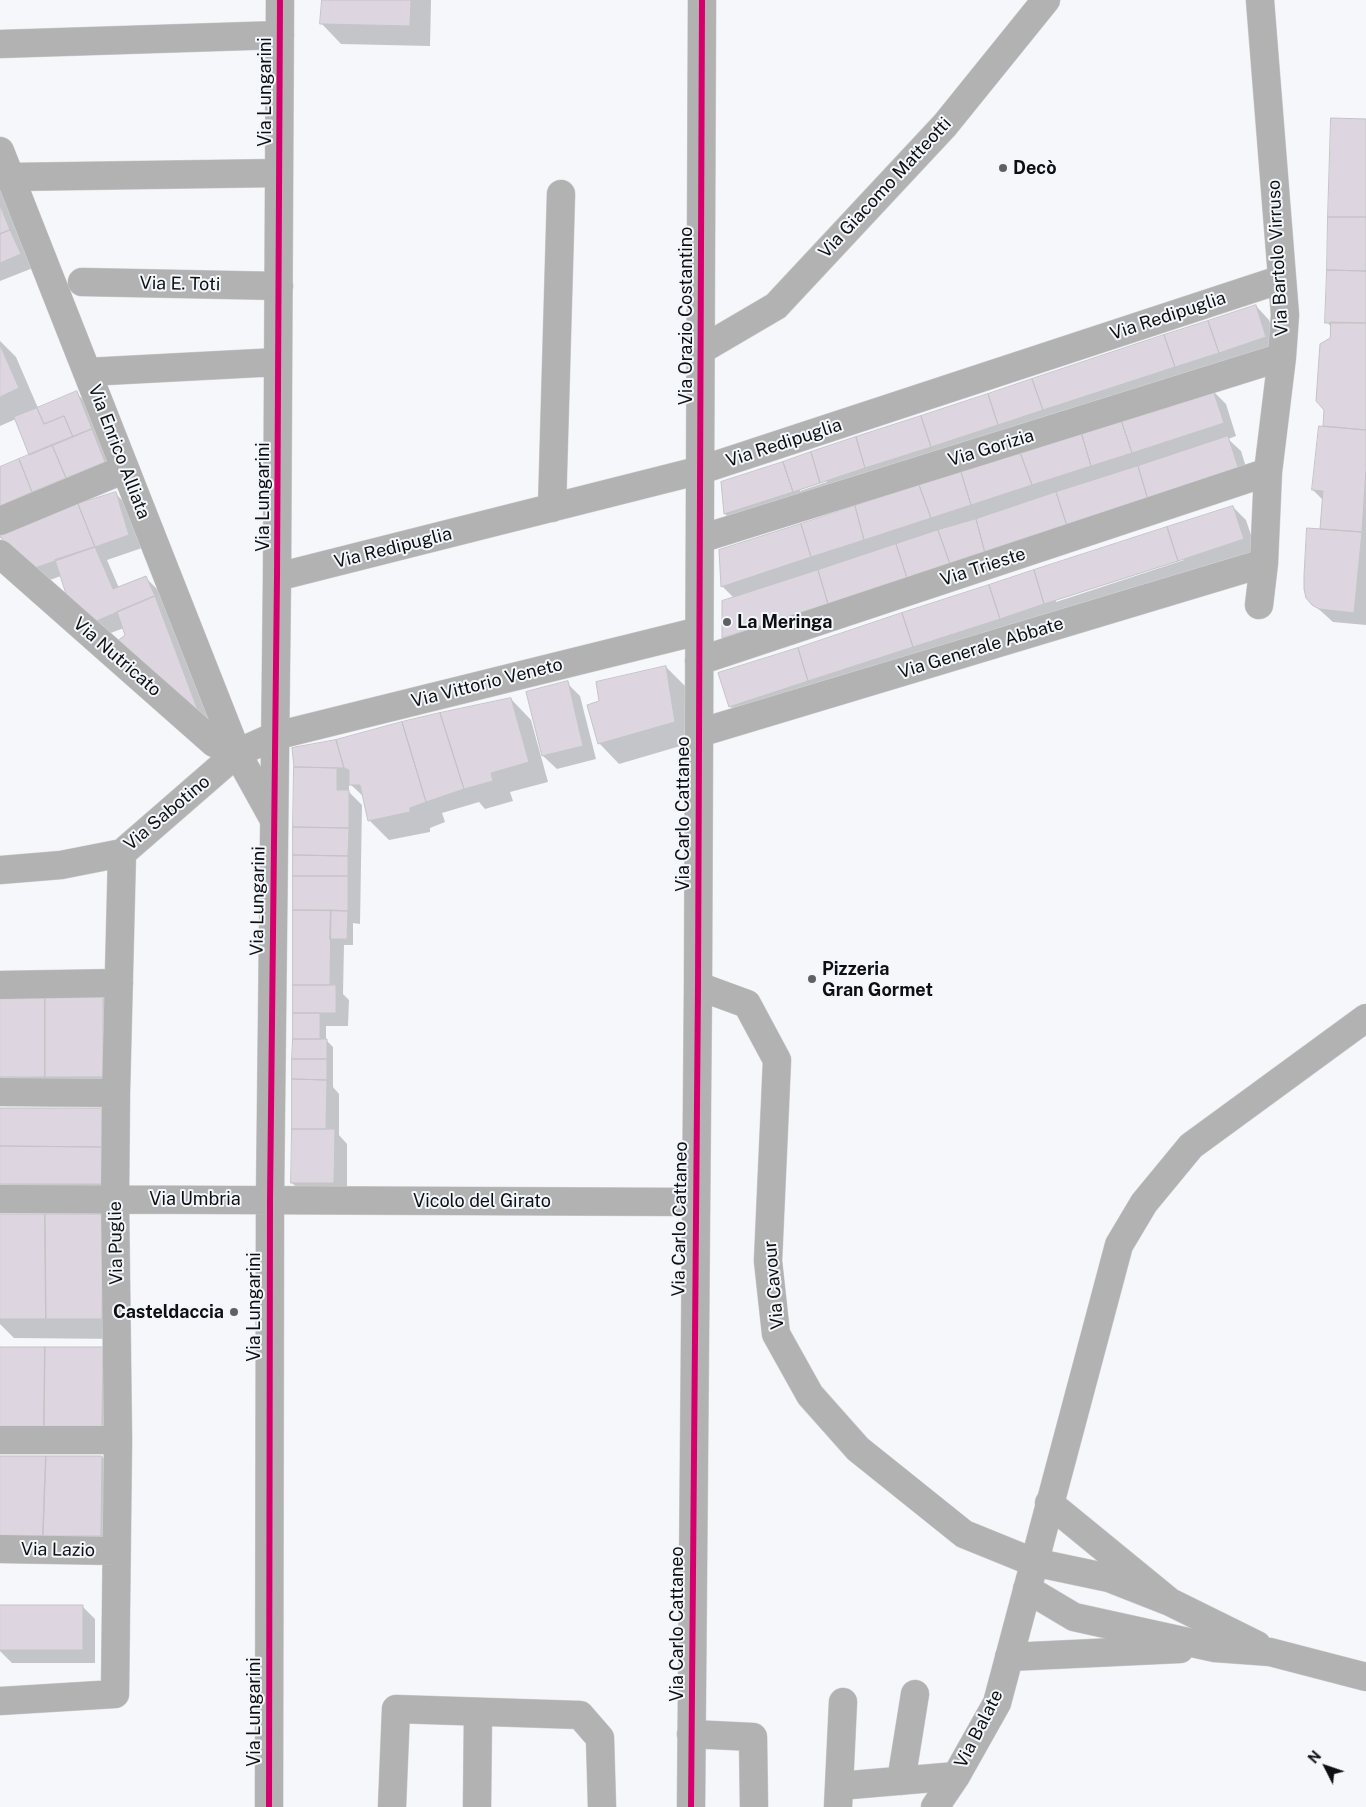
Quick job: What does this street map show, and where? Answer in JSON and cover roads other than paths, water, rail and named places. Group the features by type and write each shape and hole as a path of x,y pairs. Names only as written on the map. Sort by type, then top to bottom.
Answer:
{"street":[{"name":"Via Lungarini","path":"269,1805 270,1199 277,577 280,0"},
{"name":"Via Orazio Costantino","path":"699,631 702,0"},
{"name":"Via Giacomo Matteotti","path":"701,350 776,306 945,125 1046,0"},
{"name":"Via Bartolo Virruso","path":"1259,605 1264,562 1268,472 1282,357 1285,315 1260,0"},
{"path":"0,44 280,35"},
{"name":"Via Enrico Alliata","path":"0,151 237,753 274,820"},
{"path":"10,177 279,173"},
{"path":"552,508 562,194"},
{"name":"Via Redipuglia","path":"277,577 701,470 1282,279"},
{"name":"Via E. Toti","path":"82,282 279,286"},
{"name":"Via Gorizia","path":"700,539 1282,357"},
{"path":"87,372 278,362"},
{"path":"0,521 125,469"},
{"name":"Via Trieste","path":"699,661 1268,472"},
{"name":"Via Nutricato","path":"0,554 214,743 237,753"},
{"name":"Via Generale Abbate","path":"698,733 1264,562"},
{"name":"Via Vittorio Veneto","path":"237,753 275,736 699,631"},
{"name":"Via Carlo Cattaneo","path":"691,1807 699,631"},
{"name":"Via Sabotino","path":"0,870 60,865 122,852 237,753"},
{"name":"Via Puglie","path":"0,1701 115,1694 118,1440 115,1199 122,852"},
{"path":"0,984 119,983"},
{"name":"Via Cavour","path":"698,986 747,1004 777,1060 768,1261 776,1334 810,1395 858,1449 964,1534 1033,1562 1109,1578 1170,1602"},
{"name":"Via Balate","path":"935,1807 956,1776 996,1703 1119,1245 1144,1203 1191,1146 1366,1018"},
{"path":"0,1092 116,1093"},
{"name":"Via Umbria","path":"0,1199 270,1199"},
{"name":"Vicolo del Girato","path":"270,1199 695,1202"},
{"path":"0,1440 118,1440"},
{"path":"1049,1504 1170,1602 1270,1652"},
{"name":"Via Lazio","path":"0,1549 116,1551"},
{"path":"1027,1589 1074,1616 1215,1648"},
{"path":"1009,1658 1215,1648 1270,1652 1366,1676"},
{"path":"901,1781 916,1694"},
{"path":"843,1702 839,1797 901,1781 956,1776"},
{"path":"392,1806 396,1709 580,1715 600,1738 602,1807"},
{"path":"477,1807 478,1712"},
{"path":"692,1734 753,1737 754,1807"}],"place":[{"name":"Decò","path":"1003,168"},
{"name":"La Meringa","path":"727,622"},
{"name":"Pizzeria Gran Gormet","path":"812,979"},
{"name":"Casteldaccia","path":"234,1312"}]}
